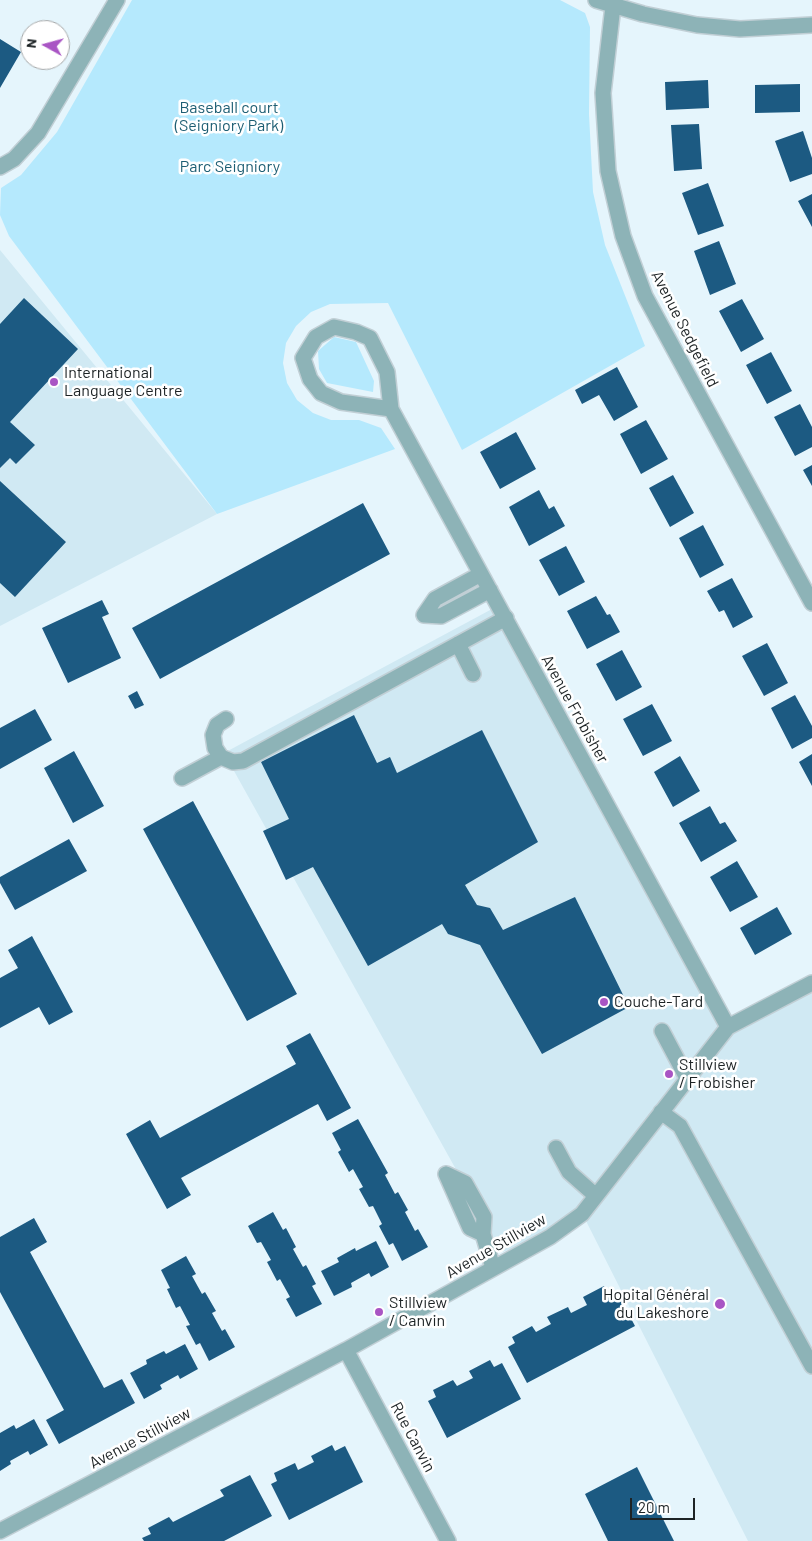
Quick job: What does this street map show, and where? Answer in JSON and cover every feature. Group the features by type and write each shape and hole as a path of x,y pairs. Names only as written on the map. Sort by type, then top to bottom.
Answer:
{"street":[{"path":"0,167 14,159 38,133 117,0"},
{"path":"596,0 643,14 697,25 740,29 812,25"},
{"name":"Avenue Sedgefield","path":"613,6 603,93 608,171 623,236 645,296 812,603"},
{"name":"Avenue Frobisher","path":"391,409 341,402 321,393 310,379 303,358 316,337 334,327 356,332 370,338 387,372 391,409 728,1027"},
{"path":"481,574 435,599 424,615 441,616 490,590"},
{"path":"226,720 217,725 213,735 215,748 221,757 233,762 243,761 506,618"},
{"path":"458,644 474,674"},
{"path":"182,778 221,757"},
{"name":"Avenue Stillview","path":"0,1531 346,1350 550,1237 582,1214 728,1027 812,983"},
{"path":"662,1031 687,1078"},
{"path":"661,1112 680,1126 812,1366"},
{"path":"556,1148 569,1172 596,1196"},
{"path":"446,1174 465,1183 484,1217 483,1234 493,1268"},
{"name":"Rue Canvin","path":"346,1350 448,1541"}],"shaded area":[{"name":"International Language Centre","path":"0,250 217,514 0,626"},
{"path":"492,609 728,1026 812,983 812,1541 748,1541 586,1221 717,1041 582,1214 550,1237 502,1252 224,753"}],"green space":[{"name":"Parc Seigniory","path":"132,0 560,0 585,13 590,27 589,114 593,192 605,245 645,346 462,450 388,303 330,304 311,312 296,326 286,343 283,363 287,383 297,400 313,413 331,420 359,420 381,428 395,449 217,514 9,236 0,215 1,188 21,175 57,132"},
{"path":"334,337 356,342 374,381 373,392 327,383 319,369 318,351"}],"building":[{"path":"0,39 20,51 20,54 0,88"},
{"path":"708,80 709,108 666,110 665,82"},
{"path":"800,84 800,112 755,113 755,85"},
{"path":"699,124 702,169 674,171 671,125"},
{"path":"803,131 812,158 812,174 790,182 775,141"},
{"path":"708,183 724,226 698,235 682,193"},
{"path":"812,194 812,227 798,201"},
{"path":"719,241 736,284 710,295 694,251"},
{"path":"24,298 78,349 10,422 35,445 16,464 10,458 0,468 0,324"},
{"path":"742,299 764,339 741,352 719,311"},
{"path":"771,352 792,391 767,404 746,365"},
{"path":"617,367 638,407 614,421 599,395 582,404 575,390"},
{"path":"800,404 812,427 812,447 795,456 774,417"},
{"path":"646,420 668,459 641,474 620,434"},
{"path":"516,432 536,469 500,489 480,452"},
{"path":"812,465 812,486 803,470"},
{"path":"673,475 694,513 670,527 649,488"},
{"path":"0,481 66,542 15,597 0,583"},
{"path":"539,490 549,509 554,506 565,526 529,546 509,507"},
{"path":"363,503 390,554 160,679 132,628"},
{"path":"703,525 724,565 700,578 679,538"},
{"path":"566,546 585,582 559,596 539,560"},
{"path":"732,578 753,617 733,628 724,610 719,612 707,591"},
{"path":"596,596 607,615 610,614 620,632 587,649 567,611"},
{"path":"102,600 109,614 102,617 121,658 68,683 42,628"},
{"path":"767,643 788,683 764,696 742,656"},
{"path":"622,650 642,687 616,701 596,664"},
{"path":"137,691 144,705 135,709 128,696"},
{"path":"795,695 812,726 812,738 792,749 771,708"},
{"path":"652,704 672,741 643,756 623,719"},
{"path":"35,709 52,740 0,769 0,728"},
{"path":"354,715 377,763 390,757 397,773 482,730 538,842 465,885 477,905 490,908 503,930 575,897 629,1007 542,1054 480,945 448,934 442,924 368,966 313,867 286,880 263,831 289,819 261,762"},
{"path":"74,751 104,806 73,823 44,768"},
{"path":"812,754 812,786 799,762"},
{"path":"680,756 700,791 673,807 654,772"},
{"path":"193,801 297,994 247,1021 143,829"},
{"path":"710,806 720,824 725,822 737,841 701,862 679,823"},
{"path":"69,839 87,871 15,910 0,883 0,877"},
{"path":"737,861 758,897 730,912 710,877"},
{"path":"777,907 792,934 755,955 740,928"},
{"path":"32,936 73,1012 49,1025 39,1007 0,1028 0,978 18,968 8,950"},
{"path":"310,1033 351,1108 327,1121 318,1104 181,1178 191,1195 167,1209 126,1134 150,1120 160,1138 296,1064 286,1046"},
{"path":"358,1119 388,1173 385,1175 395,1194 398,1192 408,1210 405,1212 415,1231 418,1229 428,1247 402,1261 393,1243 389,1245 379,1226 382,1224 373,1206 369,1207 359,1189 363,1187 353,1169 349,1172 338,1152 341,1150 332,1133"},
{"path":"273,1212 283,1230 286,1228 296,1247 293,1249 303,1267 306,1265 316,1284 312,1286 322,1304 296,1317 286,1299 290,1297 280,1279 277,1281 267,1262 271,1260 261,1242 257,1243 248,1226"},
{"path":"34,1218 47,1242 30,1252 104,1388 122,1379 135,1403 59,1444 46,1420 64,1410 0,1292 0,1237"},
{"path":"376,1241 389,1267 371,1277 369,1273 351,1283 352,1287 334,1296 321,1271 339,1262 337,1258 355,1248 356,1251"},
{"path":"186,1256 196,1274 192,1276 202,1294 205,1292 216,1311 212,1313 222,1331 225,1329 235,1347 209,1361 200,1343 196,1345 186,1326 190,1325 180,1306 176,1308 167,1289 170,1288 161,1270"},
{"path":"604,1286 608,1294 616,1290 635,1326 527,1383 508,1347 515,1343 512,1337 532,1326 536,1332 551,1324 547,1317 568,1307 571,1313 587,1305 583,1297"},
{"path":"185,1344 198,1369 180,1379 178,1375 160,1385 162,1389 144,1399 130,1373 147,1364 146,1360 164,1351 166,1354"},
{"path":"490,1360 494,1367 502,1363 521,1399 447,1438 428,1401 436,1397 433,1390 453,1380 457,1386 473,1378 469,1371"},
{"path":"34,1419 48,1445 30,1455 28,1451 10,1461 11,1464 0,1471 0,1433 14,1425 16,1429"},
{"path":"332,1445 335,1451 345,1446 363,1482 289,1520 271,1484 277,1481 274,1473 295,1463 298,1470 314,1462 311,1456"},
{"path":"637,1467 674,1541 608,1541 585,1494"},
{"path":"250,1475 272,1516 224,1541 144,1541 142,1538 151,1534 148,1528 169,1517 173,1522 224,1496 220,1490"}],"place":[{"name":"International Language Centre","path":"54,382"},
{"name":"Couche-Tard","path":"604,1002"},
{"name":"Stillview / Frobisher","path":"669,1074"},
{"name":"Hopital Général du Lakeshore","path":"720,1304"},
{"name":"Stillview / Canvin","path":"379,1312"}],"park label":[{"name":"Baseball court (Seigniory Park)","path":"229,117"}]}
